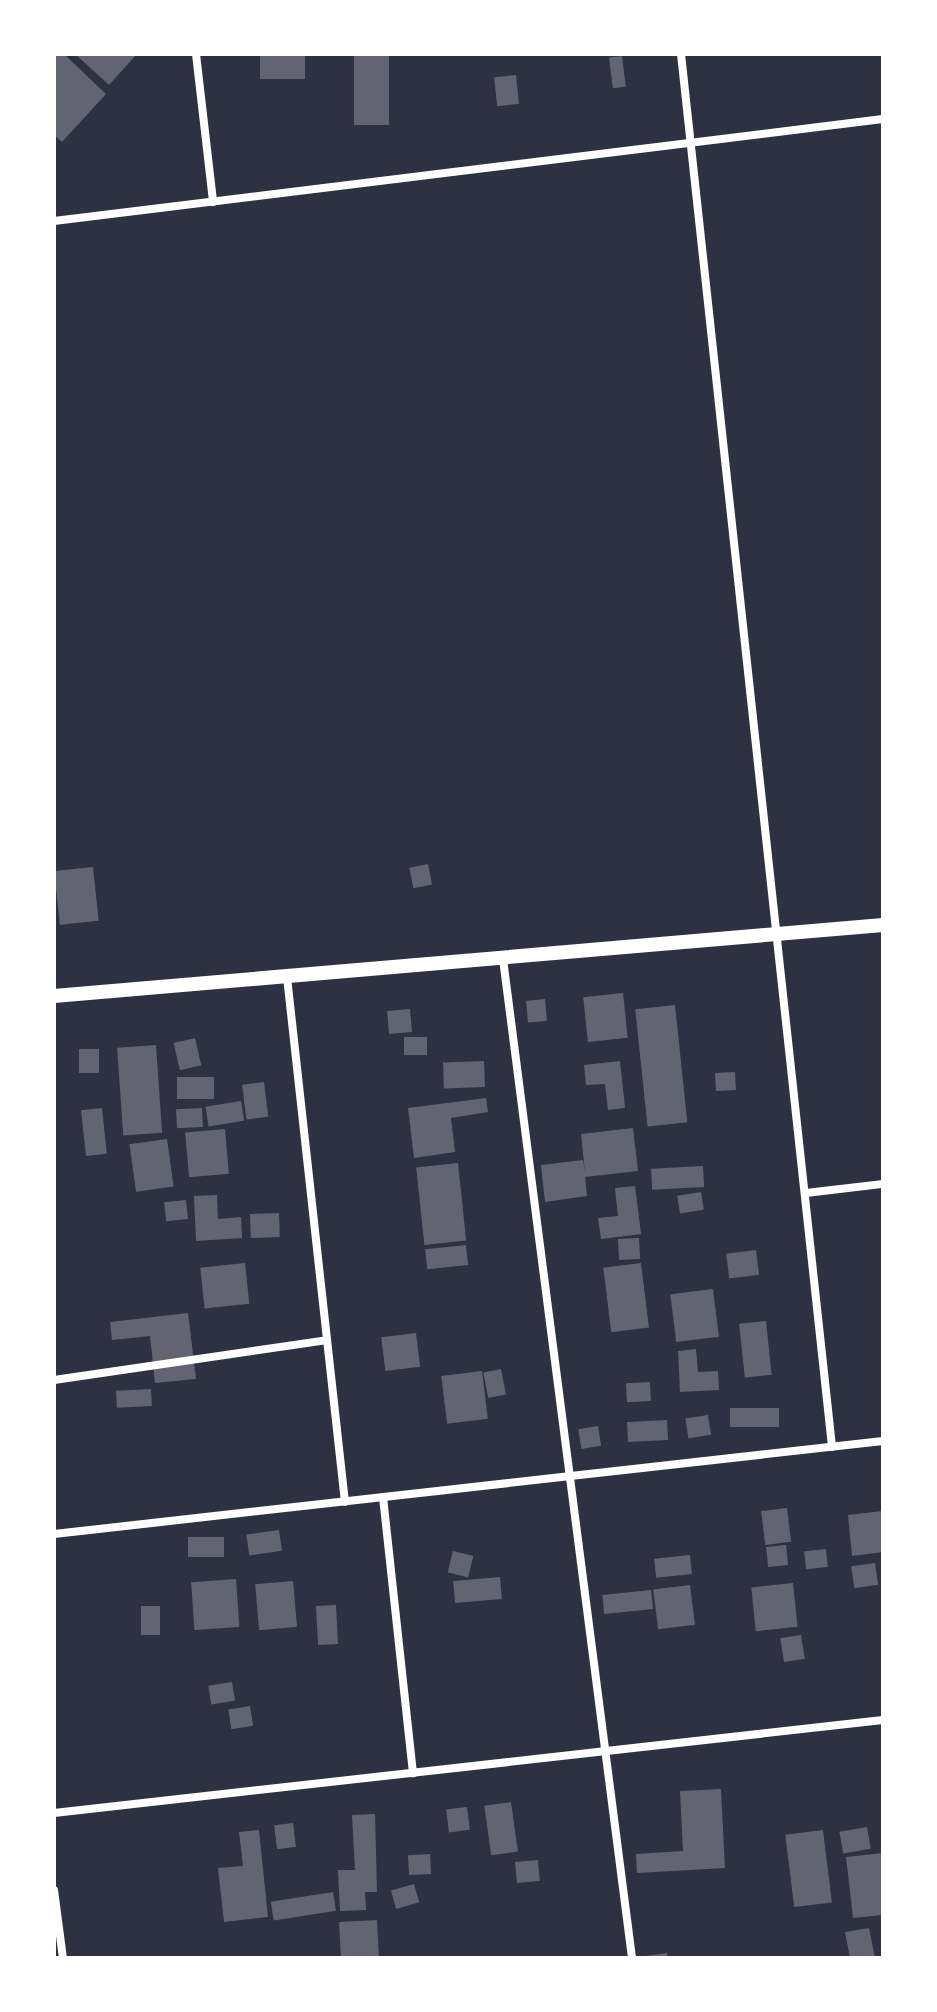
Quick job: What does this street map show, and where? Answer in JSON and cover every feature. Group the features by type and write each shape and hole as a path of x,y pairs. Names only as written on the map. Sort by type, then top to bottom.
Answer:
{"street":[{"path":"196,54 213,202"},
{"path":"681,54 780,937 832,1447"},
{"path":"54,221 883,119"},
{"path":"54,996 780,937 883,925"},
{"path":"503,959 575,1476 632,1958"},
{"path":"287,977 345,1502"},
{"path":"806,1193 883,1184"},
{"path":"54,1380 327,1340"},
{"path":"54,1534 883,1441"},
{"path":"383,1497 413,1773"},
{"path":"54,1813 883,1720"},
{"path":"54,1890 63,1958"}],"building":[{"path":"54,54 64,54 106,94 62,142 54,135"},
{"path":"75,54 137,54 109,85"},
{"path":"260,54 305,54 305,79 260,79"},
{"path":"354,54 389,54 389,125 354,125"},
{"path":"622,56 626,87 613,88 609,58"},
{"path":"516,75 519,104 497,106 494,77"},
{"path":"428,864 432,885 413,888 409,868"},
{"path":"93,867 99,921 60,925 54,871"},
{"path":"623,993 628,1038 588,1042 583,997"},
{"path":"545,999 547,1021 528,1023 526,1001"},
{"path":"675,1005 687,1122 648,1127 635,1009"},
{"path":"410,1009 412,1032 389,1034 387,1011"},
{"path":"404,1037 427,1037 427,1055 404,1055"},
{"path":"195,1038 201,1065 180,1070 174,1043"},
{"path":"156,1045 162,1133 123,1136 117,1048"},
{"path":"79,1049 99,1049 99,1073 79,1073"},
{"path":"484,1061 485,1087 444,1088 443,1062"},
{"path":"620,1061 625,1108 608,1110 605,1084 586,1085 584,1065"},
{"path":"735,1072 736,1090 716,1091 715,1073"},
{"path":"177,1077 214,1077 214,1099 177,1099"},
{"path":"264,1082 268,1117 246,1119 242,1085"},
{"path":"486,1098 488,1112 451,1118 455,1152 414,1158 408,1108"},
{"path":"241,1101 244,1121 209,1126 205,1107"},
{"path":"102,1108 107,1154 86,1156 81,1110"},
{"path":"202,1108 203,1127 177,1128 176,1109"},
{"path":"633,1128 638,1171 585,1177 587,1196 545,1202 541,1165 583,1160 585,1173 581,1134"},
{"path":"225,1129 229,1174 189,1177 185,1132"},
{"path":"167,1139 174,1187 136,1192 129,1144"},
{"path":"458,1163 466,1241 424,1245 416,1167"},
{"path":"703,1166 704,1187 652,1190 651,1169"},
{"path":"635,1186 641,1234 601,1239 598,1218 618,1216 615,1188"},
{"path":"701,1192 704,1210 680,1214 677,1196"},
{"path":"217,1195 218,1219 241,1217 242,1238 196,1241 194,1196"},
{"path":"186,1200 188,1219 166,1221 164,1202"},
{"path":"279,1213 280,1237 251,1238 250,1214"},
{"path":"639,1238 640,1259 619,1260 618,1239"},
{"path":"466,1245 468,1265 427,1269 425,1249"},
{"path":"756,1250 759,1275 729,1278 726,1254"},
{"path":"245,1263 249,1304 205,1308 200,1268"},
{"path":"641,1263 649,1328 611,1332 603,1268"},
{"path":"713,1289 719,1337 676,1342 670,1294"},
{"path":"188,1313 196,1379 155,1383 150,1336 112,1340 110,1322"},
{"path":"766,1321 772,1375 745,1378 739,1324"},
{"path":"416,1333 420,1367 385,1371 381,1337"},
{"path":"696,1349 698,1372 718,1371 719,1390 680,1392 678,1351"},
{"path":"501,1369 506,1395 488,1398 483,1372"},
{"path":"482,1371 488,1419 447,1424 441,1376"},
{"path":"650,1382 651,1401 627,1402 626,1383"},
{"path":"151,1389 152,1406 117,1408 116,1391"},
{"path":"730,1408 779,1408 779,1427 730,1427"},
{"path":"708,1415 711,1435 688,1438 685,1419"},
{"path":"667,1420 668,1440 628,1442 627,1422"},
{"path":"598,1426 601,1446 581,1449 578,1429"},
{"path":"787,1508 791,1542 765,1545 761,1511"},
{"path":"883,1511 883,1552 852,1556 848,1515"},
{"path":"279,1530 282,1551 249,1555 246,1535"},
{"path":"188,1537 224,1537 224,1557 188,1557"},
{"path":"786,1545 788,1565 768,1567 766,1547"},
{"path":"826,1549 828,1567 806,1569 804,1551"},
{"path":"453,1551 473,1556 468,1577 448,1572"},
{"path":"690,1555 692,1574 656,1578 654,1559"},
{"path":"875,1563 878,1585 854,1588 851,1566"},
{"path":"500,1577 502,1599 455,1603 453,1581"},
{"path":"236,1579 239,1627 194,1630 191,1582"},
{"path":"293,1581 297,1627 259,1630 255,1584"},
{"path":"793,1583 798,1627 756,1631 751,1587"},
{"path":"690,1585 695,1625 658,1629 653,1590"},
{"path":"651,1590 653,1609 604,1614 602,1595"},
{"path":"336,1605 338,1644 318,1645 316,1606"},
{"path":"141,1606 160,1606 160,1635 141,1635"},
{"path":"801,1635 805,1659 784,1662 780,1638"},
{"path":"232,1682 235,1701 211,1705 208,1686"},
{"path":"250,1706 253,1726 231,1729 228,1709"},
{"path":"721,1789 725,1868 637,1873 636,1854 683,1851 680,1791"},
{"path":"511,1802 518,1852 491,1855 484,1806"},
{"path":"467,1807 470,1830 449,1832 446,1810"},
{"path":"375,1814 377,1892 365,1892 366,1910 340,1911 338,1870 355,1870 352,1815"},
{"path":"293,1823 296,1847 277,1849 274,1825"},
{"path":"867,1827 871,1849 843,1854 839,1832"},
{"path":"259,1830 268,1917 224,1922 218,1868 243,1866 239,1832"},
{"path":"823,1830 832,1902 794,1907 785,1835"},
{"path":"883,1853 883,1915 853,1918 846,1857"},
{"path":"430,1854 431,1874 409,1875 408,1855"},
{"path":"538,1860 540,1881 517,1883 515,1862"},
{"path":"414,1884 419,1902 396,1909 391,1891"},
{"path":"333,1892 336,1911 274,1921 271,1902"},
{"path":"377,1920 379,1958 341,1958 339,1922"},
{"path":"869,1928 875,1958 850,1958 845,1932"},
{"path":"667,1953 668,1958 645,1958 645,1956"}]}
